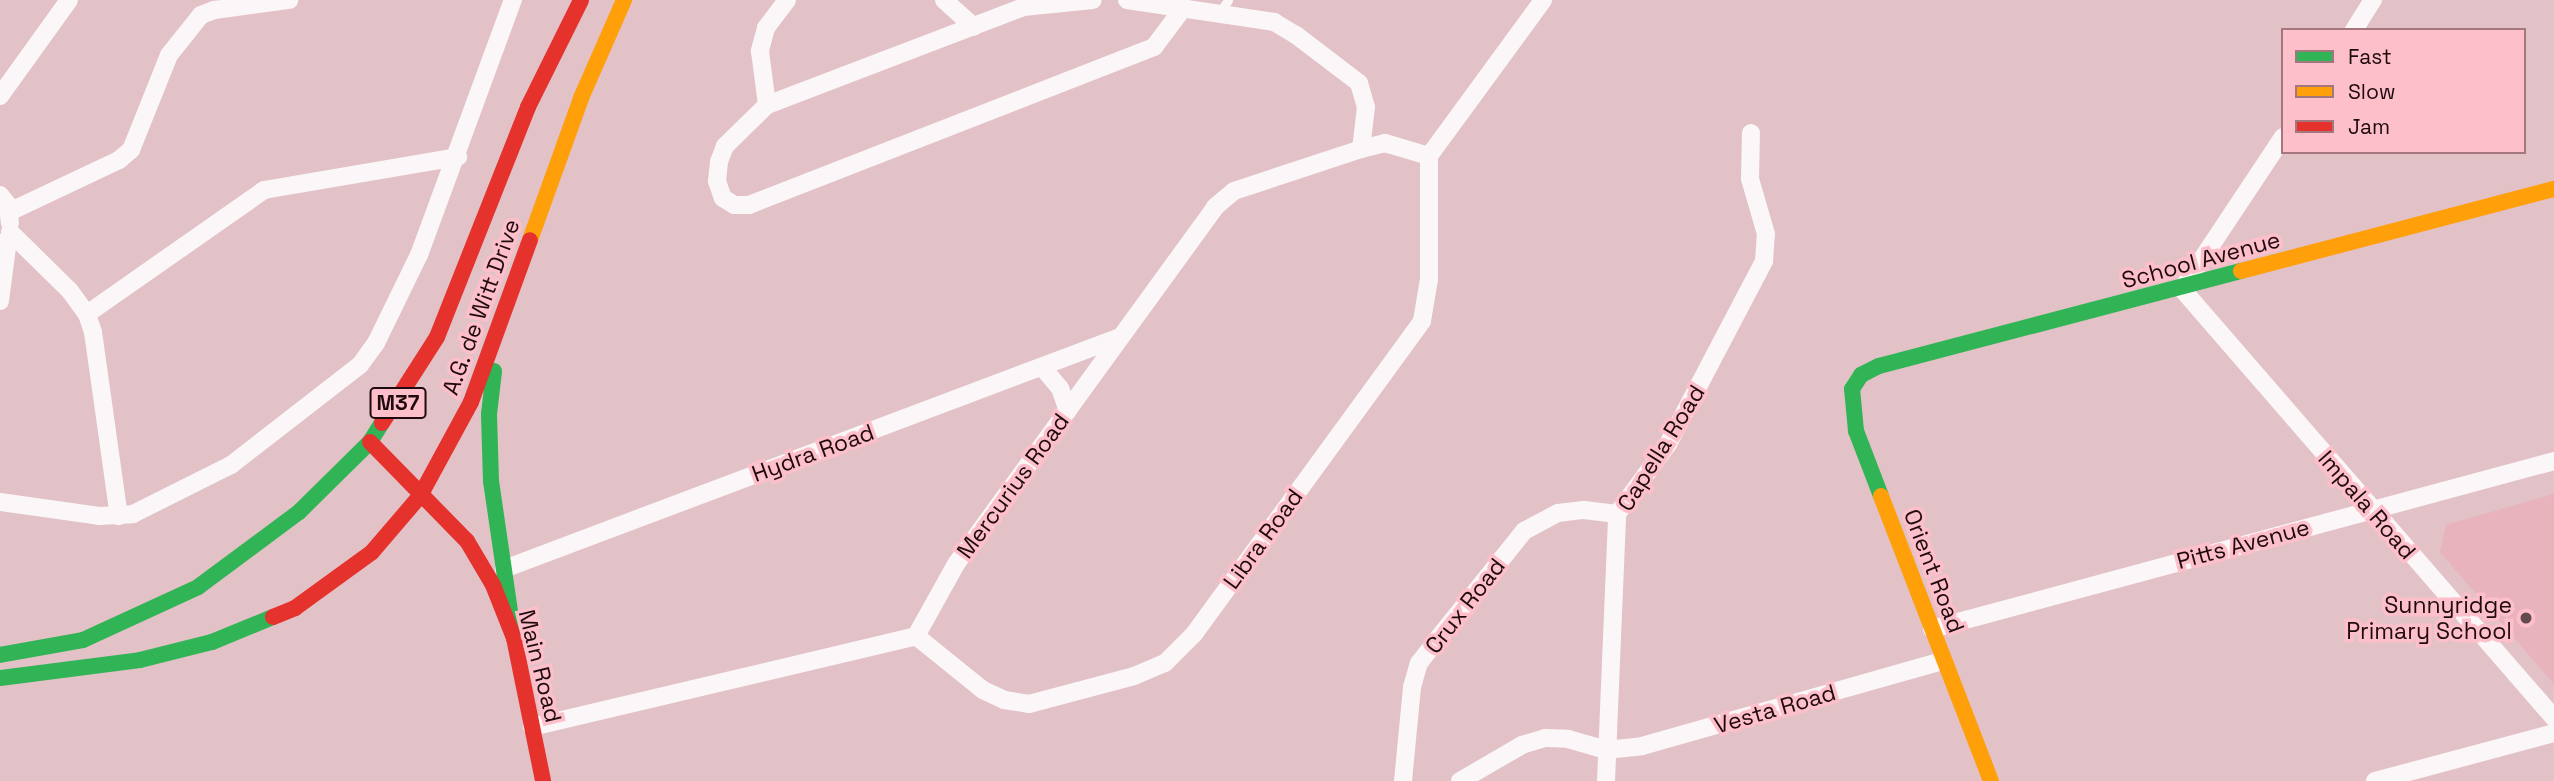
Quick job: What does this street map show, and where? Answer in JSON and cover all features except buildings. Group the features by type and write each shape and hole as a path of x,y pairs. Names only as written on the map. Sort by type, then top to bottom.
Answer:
{"main road":[{"name":"A.G. de Witt Drive","path":"0,654 83,640 198,587 299,512 370,442 437,337 528,107 581,0"},
{"name":"A.G. de Witt Drive","path":"0,678 140,660 252,629 337,581 372,552 420,496 447,453 499,334 581,98 624,0"},
{"name":"School Avenue","path":"1861,375 1879,366 2182,289 2554,189"},
{"path":"499,334 489,452 514,638"},
{"name":"Orient Road","path":"1861,375 1852,389 1856,430 1991,781"},
{"name":"Main Road","path":"370,442 479,559 514,638 543,781"}],"street":[{"path":"0,96 69,0"},
{"path":"9,212 119,160 131,150 169,55 201,15 214,9 289,0"},
{"path":"0,502 119,516 156,505 231,465 360,365 397,302 458,157 513,0"},
{"path":"767,104 760,51 766,28 787,0"},
{"path":"944,0 974,27"},
{"path":"1093,0 1024,4 974,27 767,104 725,146 719,162 717,181 723,198 734,205 749,205 1154,47 1184,7"},
{"path":"1127,0 1184,7 1223,7 1274,23 1359,83 1366,107 1361,149"},
{"path":"1429,156 1543,0"},
{"path":"2355,28 2373,0"},
{"name":"Capella Road","path":"1606,781 1617,514 1668,444 1764,261 1766,234 1750,180 1751,133"},
{"path":"2182,289 2281,140"},
{"name":"Mercurius Road","path":"916,636 956,564 1215,207 1234,191 1385,143 1429,156"},
{"name":"Libra Road","path":"916,636 983,690 1004,700 1029,704 1134,676 1165,663 1194,634 1422,321 1429,279 1429,156"},
{"path":"87,314 264,190 458,157"},
{"path":"0,195 9,212 0,301"},
{"path":"6,238 70,290 87,314 93,332 119,516"},
{"name":"Impala Road","path":"2182,289 2554,718"},
{"name":"Hydra Road","path":"504,569 1122,336"},
{"path":"1043,368 1060,388 1068,411"},
{"name":"Pitts Avenue","path":"1932,629 2554,461"},
{"name":"Crux Road","path":"1403,781 1412,687 1419,663 1524,531 1540,520 1584,510 1617,514"},
{"path":"532,727 916,636"},
{"name":"Vesta Road","path":"1606,750 1694,733 1943,661"},
{"path":"2375,781 2554,733"},
{"path":"1460,781 1522,745 1545,738 1568,739 1606,750"}],"shaded area":[{"name":"Sunnyridge Primary School","path":"2554,494 2554,684 2440,552 2446,525"}],"traffic: fast":[{"path":"1881,496 1856,431 1852,389 1861,375 1879,366 2241,271"},
{"path":"494,371 489,414 491,481 514,638"},
{"path":"0,655 83,640 198,587 299,512 370,442 382,423"},
{"path":"0,678 140,660 212,642 273,617"}],"traffic: slow":[{"path":"530,240 581,98 624,0"},
{"path":"2241,271 2554,189"},
{"path":"1881,496 1991,781"}],"traffic: jam":[{"path":"382,423 437,337 528,107 581,0"},
{"path":"273,617 295,608 372,552 420,496 471,402 530,240"},
{"path":"370,442 467,541 493,585 514,638 543,781"}],"place":[{"name":"Sunnyridge Primary School","path":"2526,618"}]}
